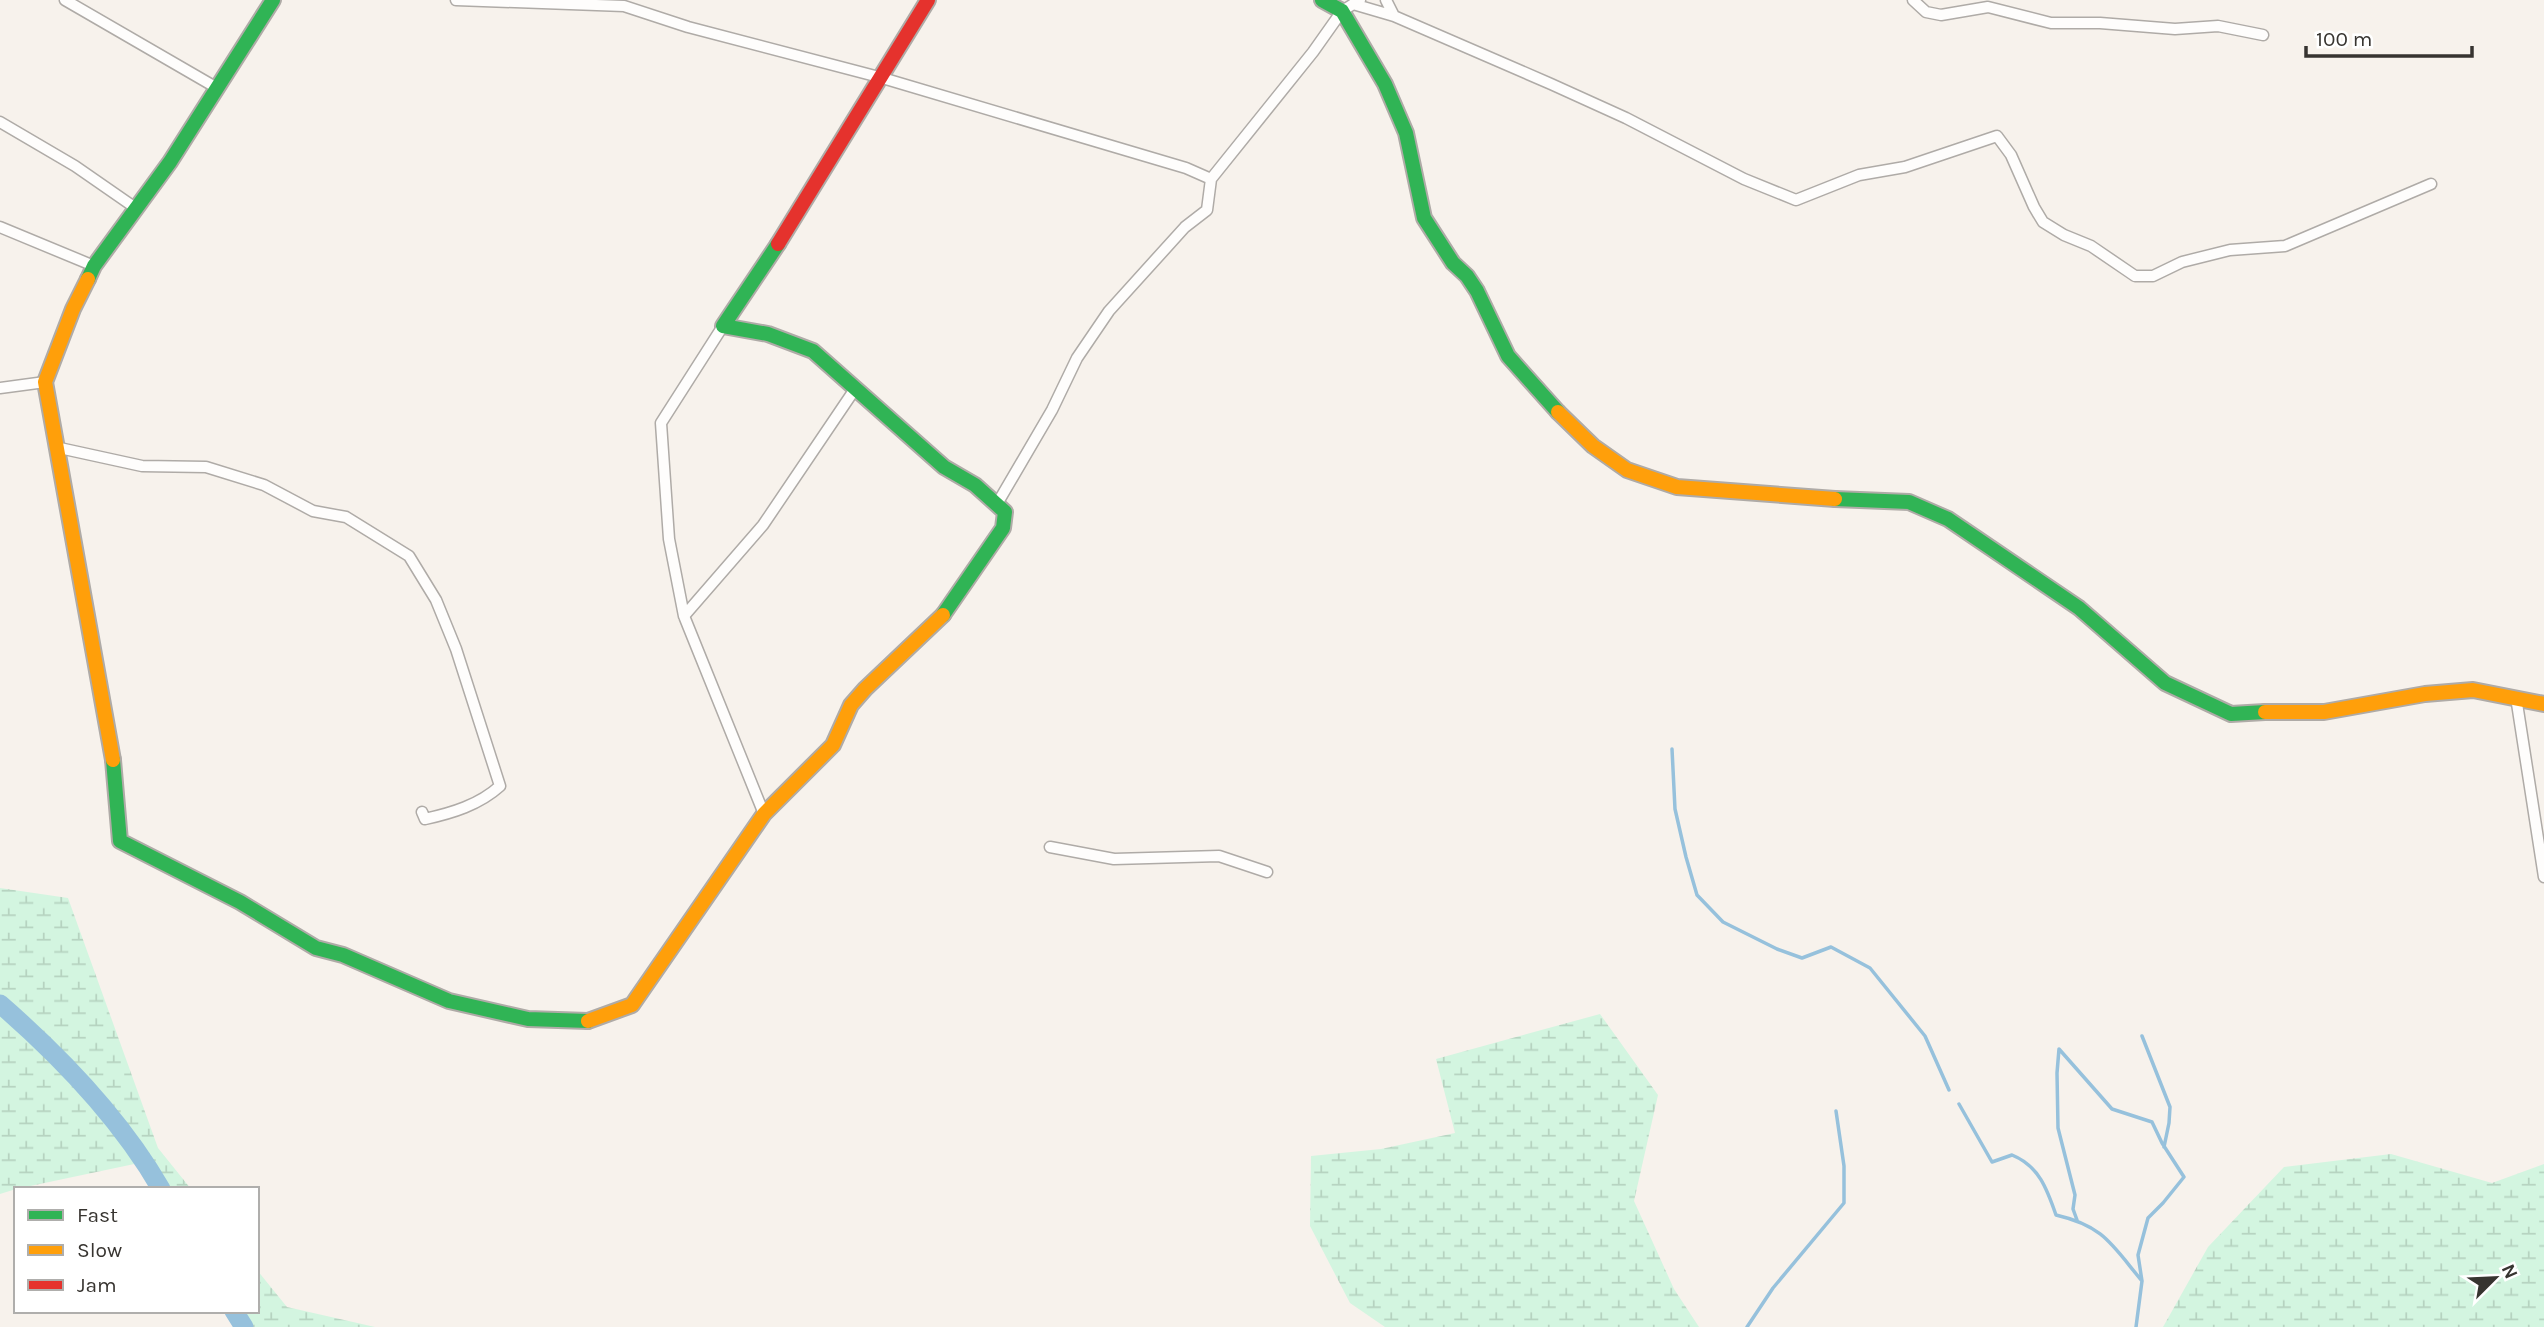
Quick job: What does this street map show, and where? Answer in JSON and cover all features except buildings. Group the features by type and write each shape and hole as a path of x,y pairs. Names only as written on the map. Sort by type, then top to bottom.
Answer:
{"street":[{"path":"65,0 216,88"},
{"path":"273,0 137,209 94,266 73,309 46,382 55,447 116,775 120,841 240,902 316,948 343,955 449,1001 528,1019 588,1021 632,1004 764,814 832,745 851,705 865,689 940,619 1003,528 1004,512 997,504 975,485 944,467 813,351 768,334 723,326"},
{"path":"456,0 624,6 688,27 879,77 1186,168 1211,179"},
{"path":"764,814 684,616 669,539 662,423 723,326 771,258 928,0"},
{"path":"1322,0 1394,16 1551,83 1744,179 1796,200 1858,175 1905,167 1997,136 2011,155 2043,222 2091,247 2135,276 2153,276 2182,262 2230,250 2285,246 2431,184"},
{"path":"1386,0 1394,16"},
{"path":"1913,0 1926,12 1941,15 1988,7 2051,23 2100,23 2175,29 2218,26 2263,35"},
{"path":"997,504 1052,410 1077,358 1109,311 1185,227 1207,210 1211,179 1352,5"},
{"path":"1352,5 1406,132 1424,218 1452,262 1467,276 1477,291 1508,356 1522,375 1593,446 1627,470 1677,487 1807,498 1909,502 1948,519 2079,608 2165,683 2231,714 2324,712 2425,694 2473,690 2544,704"},
{"path":"0,122 75,166 137,209"},
{"path":"0,227 94,266"},
{"path":"0,388 46,382"},
{"path":"684,616 763,525 855,389"},
{"path":"55,447 142,466 206,467 264,485 313,511 346,517 409,556 436,600 456,649 500,786 488,796 450,814 425,819 422,812"},
{"path":"2516,697 2544,877"},
{"path":"1050,847 1114,859 1219,856 1267,872"}],"green space":[{"path":"0,888 68,898 158,1148 189,1187 154,1187 139,1163 25,1187 14,1187 14,1190 0,1194"},
{"path":"1600,1014 1658,1095 1634,1201 1674,1289 1699,1327 1385,1327 1350,1303 1310,1226 1311,1156 1381,1149 1455,1133 1436,1059"},
{"path":"2391,1154 2492,1183 2544,1164 2544,1327 2163,1327 2208,1247 2284,1167"},
{"path":"259,1272 287,1307 375,1327 238,1327 228,1313 259,1313"}],"waterway":[{"path":"1672,749 1675,809 1697,895 1723,922 1777,949 1802,958 1831,947 1870,968 1925,1036 1949,1090"},
{"path":"0,1004 45,1045 88,1090 127,1138 160,1187"},
{"path":"2142,1036 2170,1107 2164,1147"},
{"path":"2077,1220 2073,1209 2075,1195 2058,1128 2059,1049 2112,1109 2152,1122 2184,1177 2148,1218 2138,1255 2142,1281 2136,1327"},
{"path":"1959,1104 1992,1162 2012,1155 2029,1165 2041,1179 2056,1215 2096,1231 2114,1247 2142,1281"},
{"path":"1747,1327 1773,1288 1844,1203 1844,1166 1836,1111"},
{"path":"235,1313 244,1327"}],"traffic: fast":[{"path":"88,279 94,266 170,162 273,0"},
{"path":"1322,0 1342,11 1385,84 1406,133 1424,218 1453,263 1467,276 1477,291 1508,356 1558,412"},
{"path":"778,244 723,326 768,334 813,351 944,467 975,485 1005,512 1003,528 943,615"},
{"path":"1835,499 1909,502 1948,519 2079,608 2165,683 2231,714 2265,712"},
{"path":"113,760 120,841 240,902 316,948 343,955 449,1001 528,1019 588,1021"}],"traffic: slow":[{"path":"88,279 73,309 45,382 113,760"},
{"path":"1558,412 1593,446 1627,470 1677,487 1835,499"},
{"path":"588,1021 632,1005 764,814 833,745 851,705 865,689 943,615"},
{"path":"2265,712 2324,712 2425,694 2473,690 2544,704"}],"traffic: jam":[{"path":"778,244 928,0"}]}
